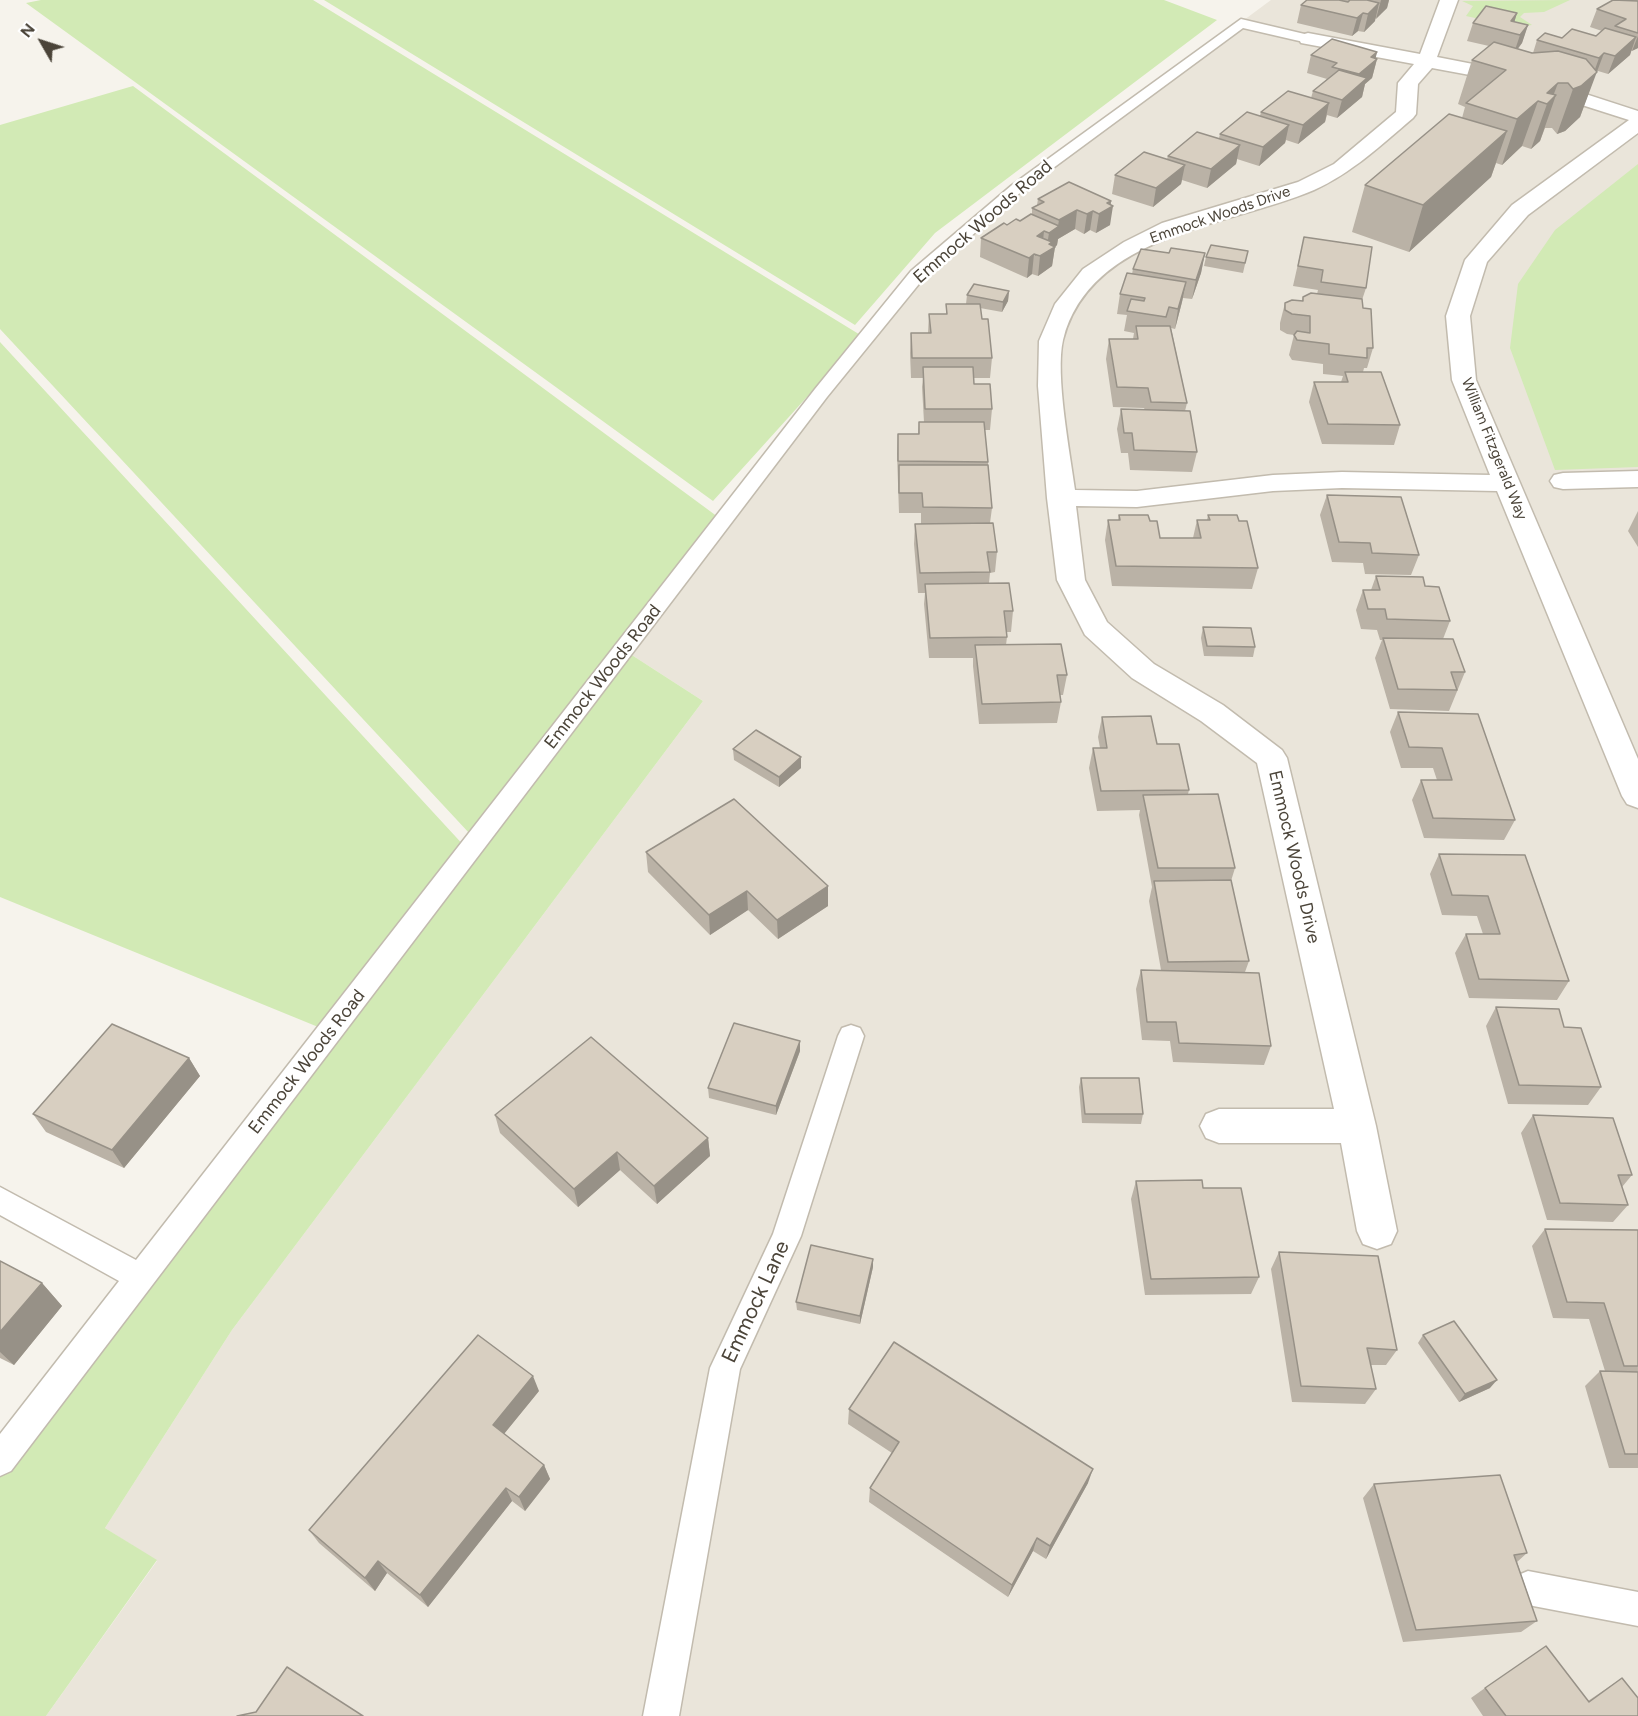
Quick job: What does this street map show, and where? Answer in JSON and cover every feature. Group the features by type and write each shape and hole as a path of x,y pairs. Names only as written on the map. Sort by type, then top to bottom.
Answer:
{"street":[{"name":"Emmock Woods Drive","path":"1377,1230 1357,1126 1271,759 1212,713 1143,671 1095,628 1071,580 1060,498 1050,386 1051,341 1067,304 1091,274 1132,247 1170,228 1305,186 1341,168 1406,114 1408,83 1426,63 1449,0"},
{"path":"1308,39 1426,63 1517,78 1638,117"},
{"name":"William Fitzgerald Way","path":"1638,123 1520,210 1476,260 1458,316 1464,380 1638,796"},
{"path":"1563,481 1638,479"},
{"path":"1060,498 1137,499 1273,483 1342,480 1507,483"},
{"path":"1219,1126 1357,1126"}],"lane":[{"name":"Emmock Woods Road","path":"0,1460 821,393 917,275 1017,189 1241,23 1308,39"},
{"name":"Emmock Lane","path":"662,1716 725,1368 787,1236 851,1036"},
{"path":"0,1200 141,1278"},
{"path":"1528,1588 1638,1609"}],"shaded area":[{"path":"1271,0 1638,0 1638,1716 46,1716 157,1561 105,1528 232,1330 703,701 624,650 917,275 1017,188"}],"green space":[{"path":"41,0 313,0 862,336 713,501 26,3"},
{"path":"324,0 1164,0 1217,20 935,233 855,325"},
{"path":"1570,0 1544,12 1524,13 1520,17 1532,25 1516,27 1466,16 1473,6 1462,1"},
{"path":"133,86 718,517 470,834 0,329 0,125"},
{"path":"1638,164 1638,467 1555,470 1510,348 1518,284 1555,230"},
{"path":"0,342 467,849 328,1031 0,897"},
{"path":"624,650 703,701 232,1330 105,1528 157,1560 46,1716 0,1716 0,1460"}],"building":[{"path":"1307,0 1348,2 1367,0 1379,3 1368,14 1363,13 1357,18 1301,5"},
{"path":"1613,0 1638,1 1638,33 1615,26 1626,19 1597,9"},
{"path":"1486,6 1517,13 1511,21 1528,25 1520,35 1473,23"},
{"path":"1605,28 1636,37 1615,56 1604,53 1599,58 1537,40 1545,33 1562,38 1572,29 1596,36"},
{"path":"1332,39 1377,52 1371,57 1377,59 1359,74 1332,67 1337,63 1311,55"},
{"path":"1494,42 1532,53 1558,51 1586,59 1597,72 1581,86 1573,89 1568,83 1558,83 1547,93 1556,95 1547,104 1538,101 1517,119 1466,103 1506,70 1472,60"},
{"path":"1339,70 1367,78 1342,100 1313,91"},
{"path":"1288,91 1329,103 1303,125 1261,112"},
{"path":"1247,112 1289,125 1263,147 1220,134"},
{"path":"1449,114 1507,131 1423,205 1365,185"},
{"path":"1197,132 1240,145 1211,169 1168,156"},
{"path":"1144,152 1185,165 1156,188 1115,175"},
{"path":"1069,182 1111,201 1107,203 1113,206 1099,214 1093,211 1087,214 1077,210 1059,220 1032,208 1044,202 1038,199"},
{"path":"1031,214 1059,226 1049,233 1044,231 1037,236 1052,242 1049,244 1055,247 1040,256 1034,254 1029,258 981,238 1004,223 1007,225 1016,219 1020,221"},
{"path":"1304,237 1372,247 1366,288 1321,282 1323,270 1298,266"},
{"path":"1211,245 1248,251 1245,263 1206,257"},
{"path":"1171,248 1205,253 1196,280 1133,269 1141,249 1169,253"},
{"path":"1127,273 1186,282 1178,309 1169,307 1166,317 1127,311 1131,299 1144,301 1145,298 1120,294"},
{"path":"974,284 1009,291 1003,302 967,295"},
{"path":"1311,293 1362,299 1363,308 1371,309 1373,348 1367,348 1367,358 1329,354 1329,344 1297,340 1294,335 1297,331 1310,333 1310,316 1292,314 1285,310 1285,303 1292,300 1303,301 1303,297"},
{"path":"946,304 980,304 982,319 988,319 992,358 912,358 911,333 931,333 929,314 947,314"},
{"path":"1136,326 1170,326 1187,403 1151,402 1148,388 1117,387 1109,339 1138,339"},
{"path":"923,367 973,367 974,384 990,384 992,409 925,409"},
{"path":"1345,372 1381,372 1400,425 1328,424 1314,382 1348,382"},
{"path":"1121,409 1190,411 1197,452 1134,450 1132,433 1124,433"},
{"path":"919,422 984,422 988,462 898,461 898,434 919,434"},
{"path":"899,465 988,465 992,508 923,507 922,493 899,493"},
{"path":"1327,495 1401,497 1419,555 1372,553 1370,543 1339,542"},
{"path":"1119,515 1148,515 1150,521 1157,521 1160,538 1201,538 1197,520 1210,520 1208,515 1237,515 1239,521 1247,521 1258,568 1116,566 1108,520 1120,520"},
{"path":"993,523 997,552 987,552 990,572 920,573 915,524"},
{"path":"1376,576 1423,577 1425,586 1439,587 1450,621 1387,619 1385,609 1368,609 1363,590 1380,590"},
{"path":"1009,583 1013,611 1004,611 1007,637 930,638 925,584"},
{"path":"1203,627 1251,628 1255,647 1207,646"},
{"path":"1383,638 1453,639 1465,672 1451,672 1457,690 1398,689"},
{"path":"1061,644 1067,675 1057,675 1061,702 982,704 975,645"},
{"path":"1398,712 1478,714 1515,820 1433,818 1421,780 1452,780 1442,748 1409,747"},
{"path":"1151,716 1157,744 1179,744 1189,790 1101,791 1093,748 1107,748 1102,717"},
{"path":"756,730 801,757 779,777 733,749"},
{"path":"1218,794 1235,868 1158,868 1143,795"},
{"path":"734,799 828,886 777,920 747,891 709,915 646,852"},
{"path":"1439,854 1525,855 1569,981 1479,979 1466,934 1500,934 1488,896 1452,895"},
{"path":"1231,880 1249,961 1168,962 1154,881"},
{"path":"1141,970 1259,973 1271,1046 1179,1043 1176,1022 1147,1022"},
{"path":"1496,1007 1559,1009 1564,1027 1581,1028 1601,1087 1519,1085"},
{"path":"734,1023 800,1041 776,1106 708,1088"},
{"path":"112,1024 189,1058 112,1150 33,1114"},
{"path":"591,1037 708,1138 654,1186 617,1152 574,1189 495,1115"},
{"path":"1081,1078 1139,1078 1143,1114 1085,1114"},
{"path":"1533,1115 1613,1118 1632,1175 1618,1175 1628,1205 1560,1203"},
{"path":"1202,1180 1203,1188 1241,1188 1259,1277 1151,1279 1136,1181"},
{"path":"1545,1229 1638,1230 1638,1366 1624,1366 1604,1303 1567,1302"},
{"path":"811,1245 873,1259 860,1316 796,1302"},
{"path":"1279,1252 1378,1256 1397,1350 1367,1348 1376,1389 1301,1386"},
{"path":"0,1261 42,1283 0,1332"},
{"path":"1454,1321 1497,1380 1465,1394 1423,1335"},
{"path":"478,1335 533,1376 493,1425 544,1465 519,1497 506,1488 420,1595 378,1561 365,1578 309,1530"},
{"path":"894,1342 1093,1469 1050,1546 1037,1538 1012,1585 870,1488 899,1442 849,1409"},
{"path":"1600,1371 1638,1372 1638,1454 1625,1454"},
{"path":"1500,1475 1527,1553 1514,1555 1537,1621 1416,1630 1374,1484"},
{"path":"1546,1646 1589,1702 1622,1678 1638,1698 1638,1716 1506,1716 1485,1688"},
{"path":"287,1667 363,1716 237,1716 256,1712"}]}
